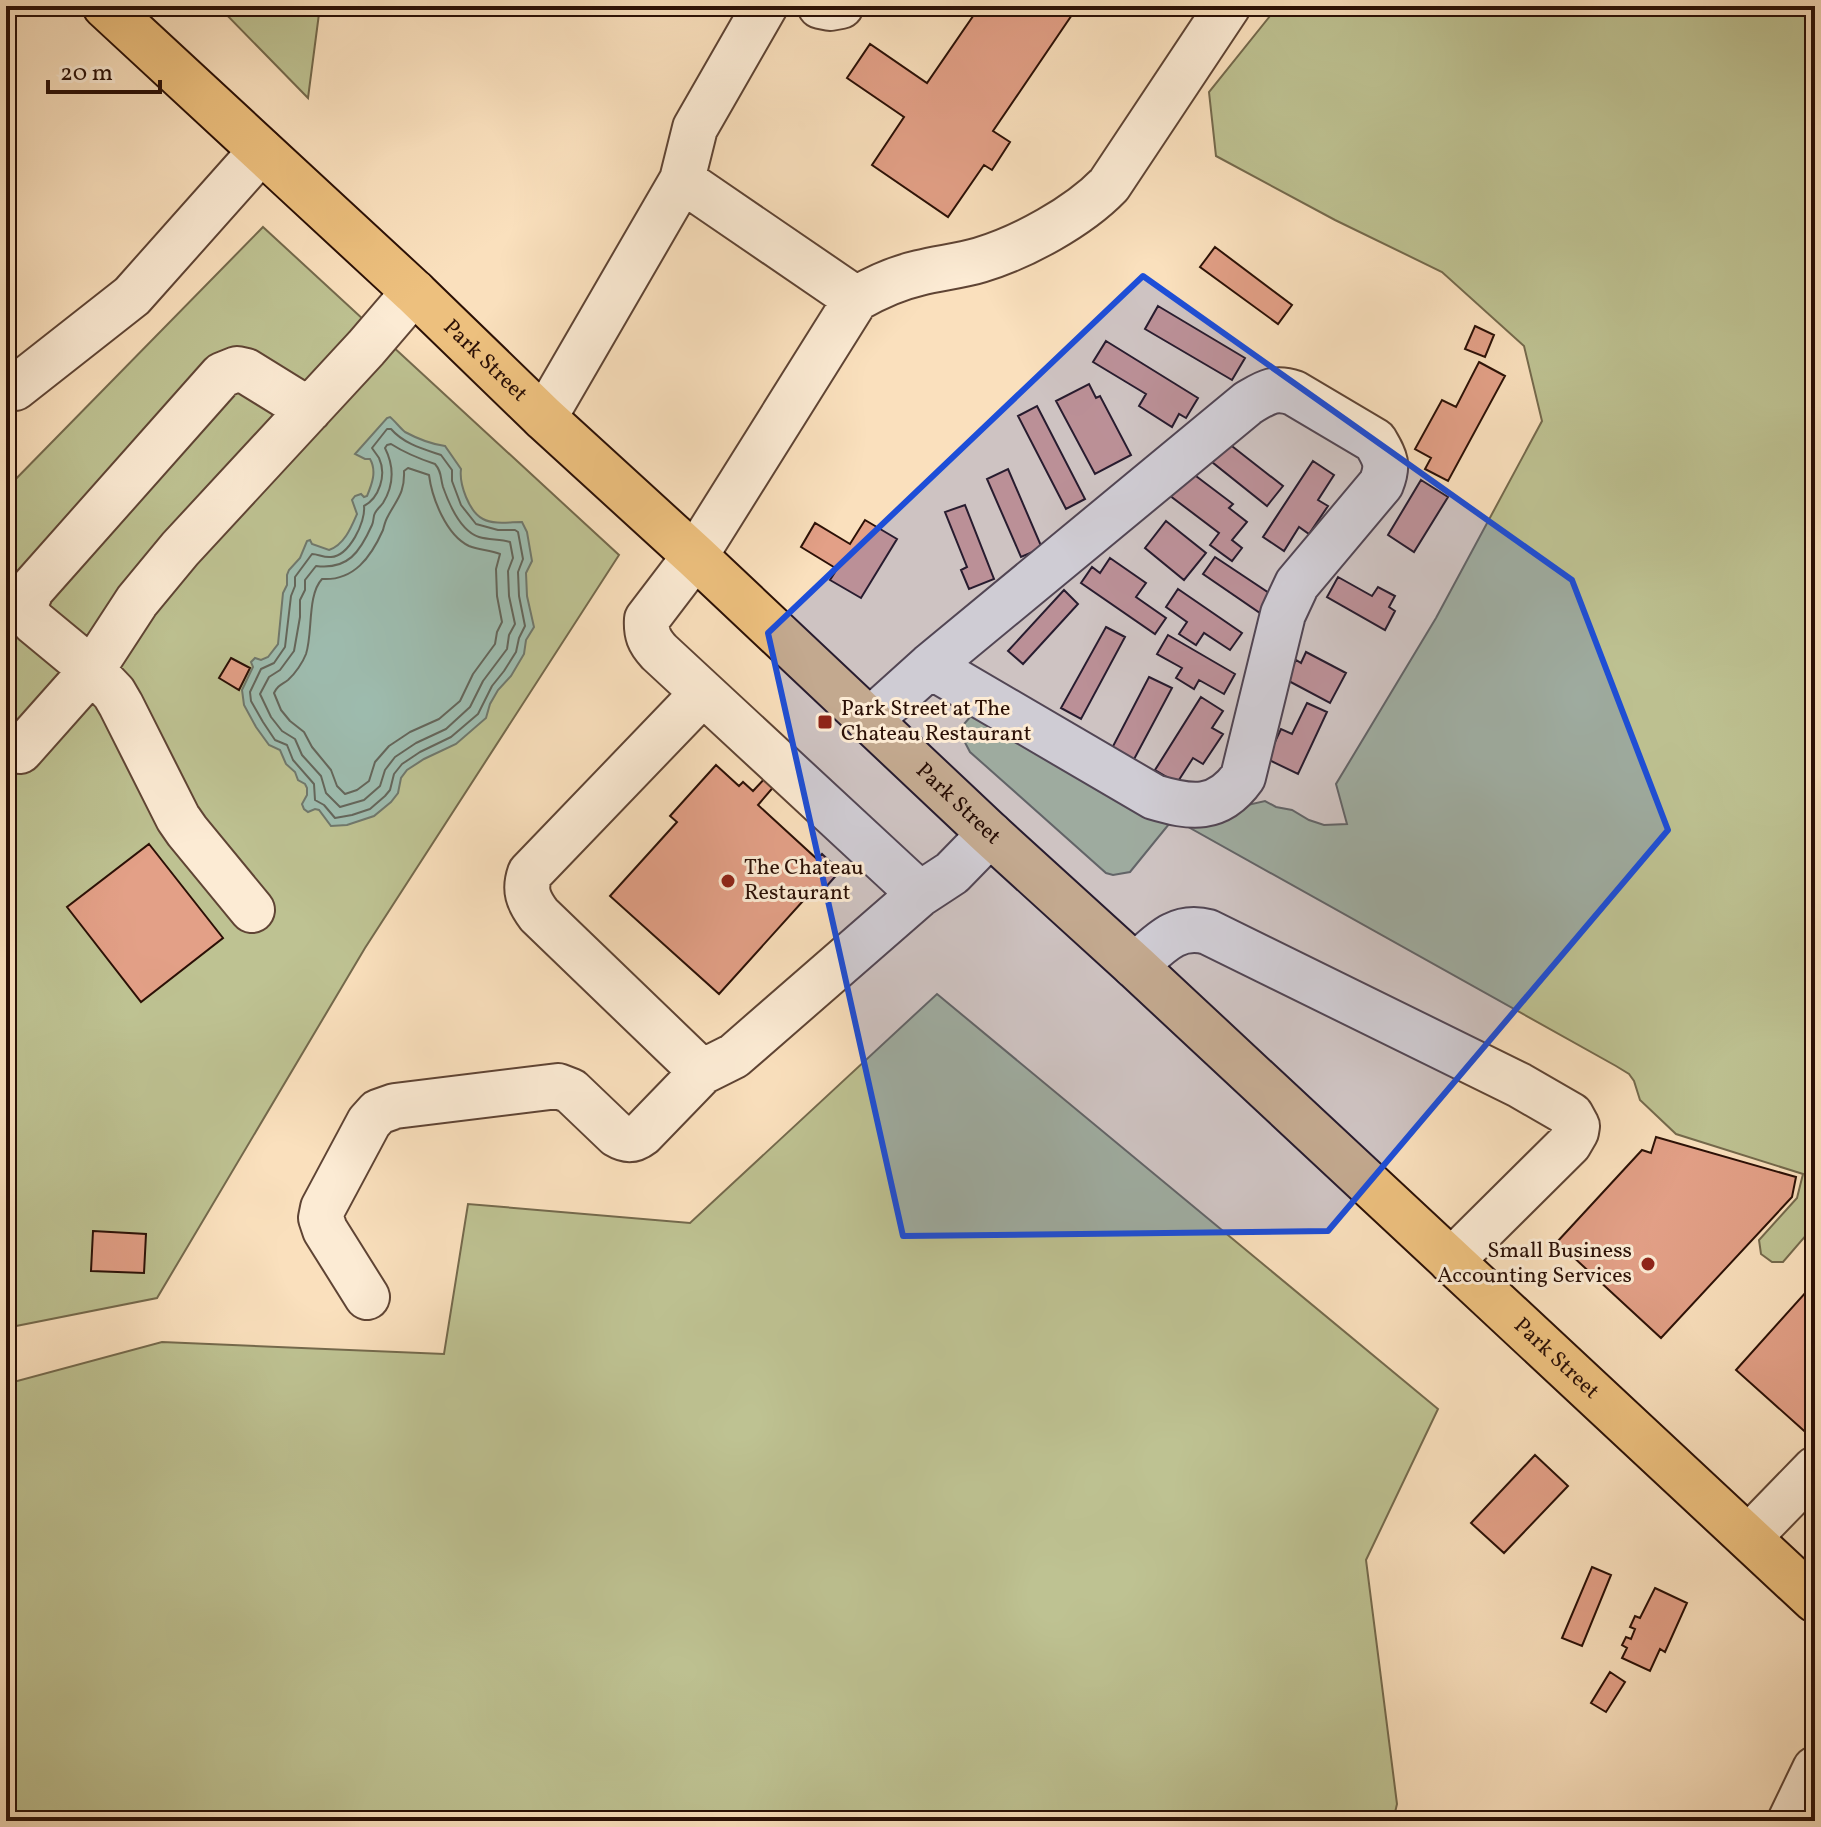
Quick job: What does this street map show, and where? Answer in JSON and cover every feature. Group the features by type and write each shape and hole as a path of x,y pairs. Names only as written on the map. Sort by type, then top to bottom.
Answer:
{"main road":[{"name":"Park Street","path":"105,6 1815,1600"}],"street":[{"path":"544,418 682,180 690,144 702,112 765,6"},
{"path":"820,6 841,6"},
{"path":"920,894 651,644 647,636 647,619 695,556 856,299 916,273 978,261 1015,247 1085,207 1109,185 1228,6"},
{"path":"15,388 132,296 261,151"},
{"path":"682,180 856,299"},
{"path":"20,751 92,670 137,601 180,549 414,292"},
{"path":"252,910 178,818 114,693 92,670 34,622 25,604 32,589 222,375 237,369 246,371 309,410"},
{"path":"869,721 930,666 1248,403 1271,391 1282,389 1294,393 1375,441 1386,460 1381,484 1297,584 1283,614 1243,777 1235,789 1223,798 1191,806 1154,797 930,666"},
{"path":"702,1072 539,915 526,894 530,873 703,693"},
{"path":"367,1297 325,1230 321,1218 336,1183 369,1122 378,1112 407,1104 563,1086 617,1135 631,1141 642,1134 702,1072 734,1056 920,894 952,873 990,834"},
{"path":"1135,966 1174,933 1198,929 1208,932 1519,1085 1571,1115 1577,1126 1569,1144 1451,1261"},
{"path":"1749,1537 1815,1469"},
{"path":"1790,1821 1815,1769"}],"highlighted area":[{"path":"1143,276 1572,580 1668,830 1328,1231 903,1236 768,633"}],"green space":[{"path":"218,6 320,6 308,98"},
{"path":"1278,6 1815,6 1815,1225 1783,1262 1772,1262 1761,1254 1759,1240 1797,1198 1803,1174 1676,1134 1640,1100 1629,1074 1181,823 1169,824 1130,872 1106,873 970,752 960,733 971,716 988,714 1239,807 1265,801 1324,825 1347,824 1336,784 1436,618 1542,421 1524,346 1442,272 1335,220 1216,156 1209,92"},
{"path":"263,227 619,555 365,948 157,1298 6,1328 6,489"},
{"path":"937,994 1438,1409 1366,1560 1397,1804 1393,1821 6,1821 6,1384 162,1342 444,1354 468,1204 690,1223"}],"water":[{"path":"390,417 405,432 445,446 461,469 466,497 473,510 483,519 502,523 522,522 532,561 526,573 534,627 526,640 524,654 498,690 486,718 456,744 407,770 401,778 398,793 374,816 347,825 331,826 319,810 308,812 304,809 302,804 307,795 305,784 286,764 280,750 269,745 256,727 244,705 242,690 253,667 251,662 255,658 261,660 268,657 278,644 287,575 300,558 307,541 329,550 343,540 349,530 357,514 352,500 361,494 367,496 373,473 370,459 355,454"}],"building":[{"path":"980,6 1078,6 993,131 1010,142 992,170 984,165 948,217 872,165 904,117 847,78 870,44 927,83"},
{"path":"1215,247 1292,305 1278,324 1200,267"},
{"path":"1158,306 1245,358 1232,380 1145,329"},
{"path":"1475,326 1494,335 1485,357 1465,349"},
{"path":"1106,341 1198,398 1186,418 1179,414 1172,427 1139,406 1146,394 1093,362"},
{"path":"1479,362 1505,376 1448,481 1425,469 1431,458 1415,449 1442,400 1456,407"},
{"path":"1089,384 1096,398 1100,396 1131,455 1095,474 1056,401"},
{"path":"1037,406 1085,499 1066,509 1018,416"},
{"path":"1228,443 1283,486 1267,506 1212,462"},
{"path":"1313,461 1334,475 1318,500 1328,506 1309,534 1299,527 1284,551 1263,537"},
{"path":"1008,469 1042,548 1021,557 987,479"},
{"path":"1188,470 1233,504 1229,508 1247,522 1232,540 1242,548 1232,561 1210,545 1219,533 1169,495"},
{"path":"1421,480 1448,497 1414,552 1388,535"},
{"path":"965,505 994,579 969,589 961,570 967,567 945,512"},
{"path":"865,520 897,539 861,598 830,580 837,569 801,547 815,523 850,544"},
{"path":"1166,521 1206,553 1184,580 1145,548"},
{"path":"1215,557 1272,595 1260,613 1203,574"},
{"path":"1110,558 1146,583 1136,597 1166,618 1155,634 1081,583 1092,567 1100,573"},
{"path":"1338,577 1372,596 1378,587 1395,596 1389,607 1395,611 1385,630 1327,597"},
{"path":"1178,589 1242,633 1230,650 1204,633 1196,645 1179,634 1187,622 1166,607"},
{"path":"1064,590 1078,604 1023,664 1008,651"},
{"path":"1106,627 1125,637 1081,719 1061,708"},
{"path":"1168,635 1235,674 1224,694 1199,680 1194,689 1176,678 1182,668 1157,654"},
{"path":"1306,652 1346,673 1330,703 1285,679 1296,660 1301,663"},
{"path":"231,658 250,668 239,690 219,678"},
{"path":"1149,677 1172,688 1132,763 1110,752"},
{"path":"1201,697 1223,711 1212,728 1223,734 1203,764 1193,758 1177,783 1155,770"},
{"path":"1307,703 1327,712 1298,774 1267,759 1281,729 1292,734"},
{"name":"The Chateau Restaurant","path":"716,765 739,786 743,782 753,791 767,776 776,784 758,805 817,859 822,854 840,871 818,896 812,891 719,994 610,896 677,822 670,816"},
{"path":"149,844 223,938 141,1002 67,907"},
{"path":"1656,1137 1796,1177 1792,1197 1661,1338 1557,1242 1642,1150 1651,1153"},
{"path":"93,1231 146,1234 144,1273 91,1271"},
{"path":"1815,1282 1815,1433 1811,1437 1736,1370"},
{"path":"1535,1455 1568,1486 1504,1553 1471,1523"},
{"path":"1592,1567 1611,1575 1582,1646 1562,1638"},
{"path":"1655,1588 1687,1603 1665,1652 1660,1649 1650,1671 1622,1658 1627,1648 1622,1645 1626,1637 1631,1639 1635,1629 1630,1627 1635,1616 1640,1618"},
{"path":"1610,1672 1625,1682 1606,1712 1591,1703"}],"place":[{"name":"Park Street at The Chateau Restaurant","path":"825,722"},
{"name":"The Chateau Restaurant","path":"728,881"},
{"name":"Small Business Accounting Services","path":"1648,1264"}]}
